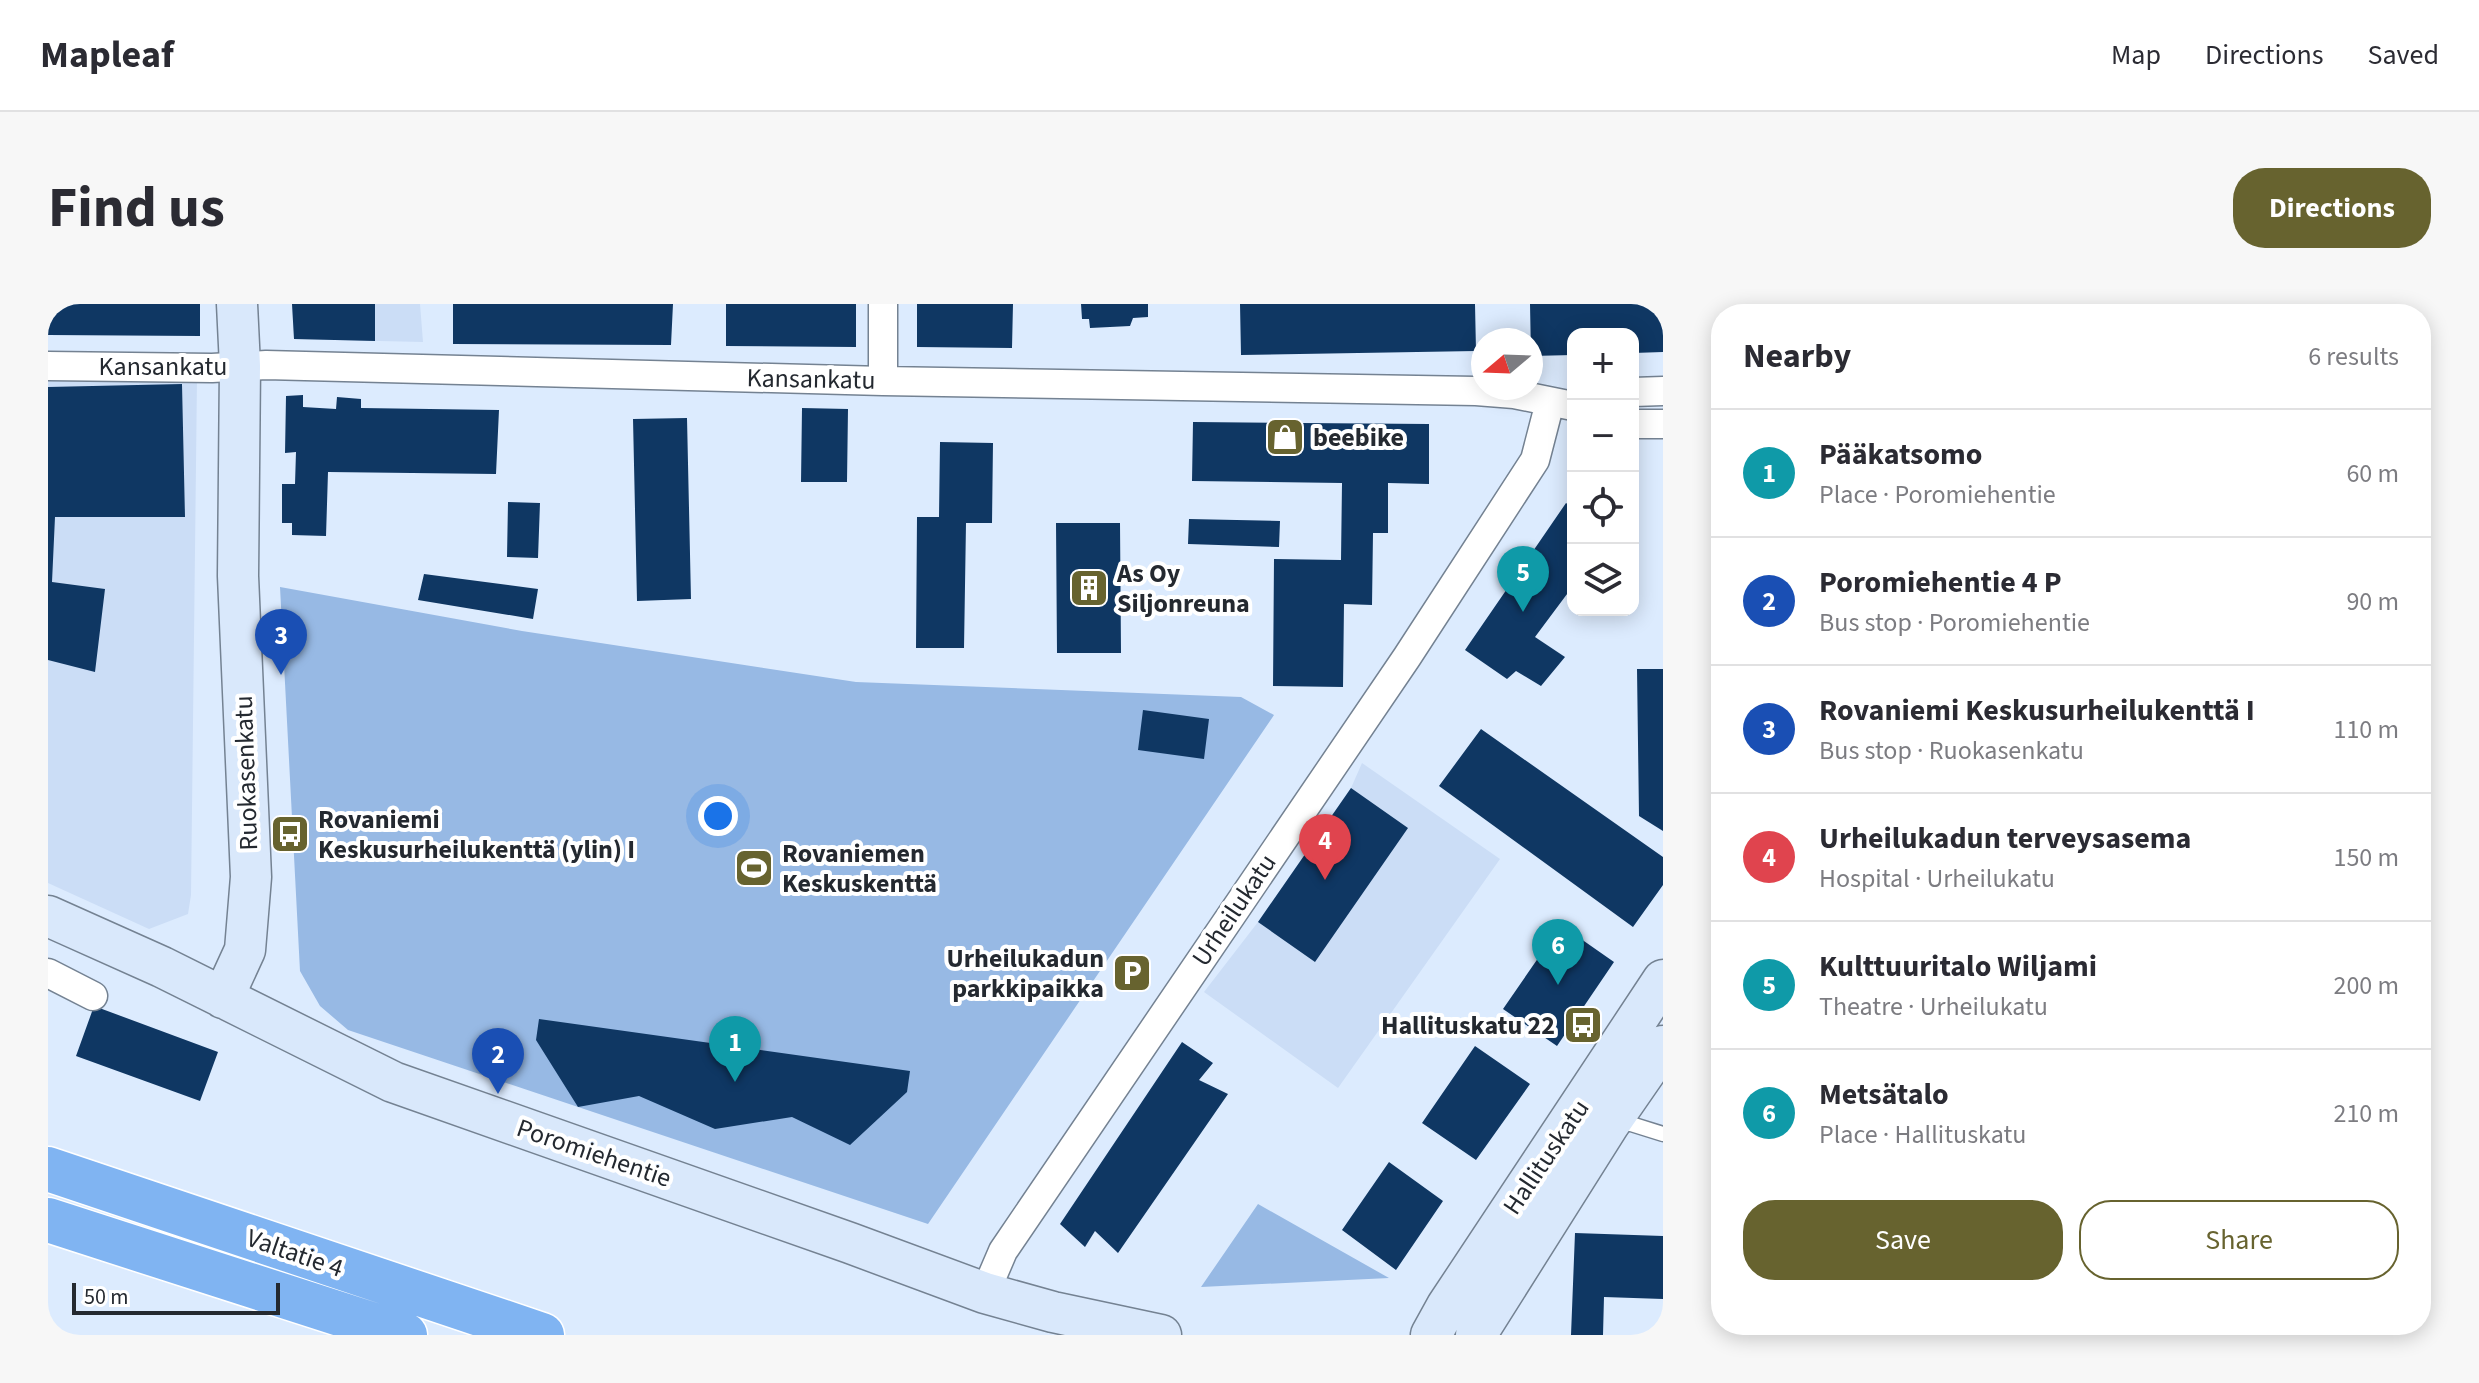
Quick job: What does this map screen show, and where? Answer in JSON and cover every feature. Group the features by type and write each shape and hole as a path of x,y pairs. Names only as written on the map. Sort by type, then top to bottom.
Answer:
{"highway":[{"name":"Valtatie 4","path":"48,1169 542,1335"},
{"name":"Valtatie 4","path":"48,1220 405,1335"}],"main road":[{"name":"Ruokasenkatu","path":"223,998 245,950 251,877 238,576 240,366 237,304"},
{"name":"Poromiehentie","path":"48,916 393,1082 985,1293 1053,1312 1161,1335"},
{"name":"Hallituskatu","path":"1431,1335 1663,980"},
{"name":"Hallituskatu","path":"1476,1335 1609,1124 1663,1046"}],"street":[{"path":"883,304 883,381"},
{"name":"Kansankatu","path":"48,366 240,366 1476,391 1514,394 1561,404"},
{"path":"1639,392 1663,391"},
{"name":"Urheilukatu","path":"985,1293 1003,1251 1407,657 1535,460 1561,404"},
{"path":"1639,424 1663,424"},
{"path":"48,973 93,996"}],"lane":[{"path":"1609,1124 1631,1124 1663,1134"}],"shaded area":[{"path":"292,304 420,304 423,342 294,339"},
{"path":"197,379 191,895 188,914 149,929 48,883 48,381"},
{"path":"280,587 522,631 856,682 1241,697 1274,715 928,1224 348,1030 320,1006 300,971"},
{"path":"1362,763 1500,859 1338,1088 1204,992 1258,922 1351,788"},
{"path":"1258,1204 1389,1278 1201,1287"}],"building":[{"path":"48,304 200,304 200,336 48,335"},
{"path":"292,304 375,304 375,341 294,339"},
{"path":"453,304 673,304 671,345 453,344"},
{"path":"726,304 856,304 856,347 726,346"},
{"path":"917,304 1013,304 1012,348 917,347"},
{"path":"1081,304 1148,304 1148,317 1133,318 1130,326 1090,328 1089,319 1082,319"},
{"path":"1240,304 1475,304 1476,328 1471,328 1471,351 1241,355"},
{"path":"1530,304 1663,304 1663,352 1639,353 1639,328 1567,328 1567,355 1543,356 1543,328 1530,328"},
{"path":"182,384 185,517 55,517 52,582 105,589 95,672 48,660 48,387"},
{"path":"303,395 303,407 336,409 337,397 361,399 361,408 499,410 496,474 328,472 326,536 292,535 292,523 282,523 282,484 295,484 296,452 285,453 286,396"},
{"path":"802,408 848,409 847,482 801,482"},
{"path":"687,418 691,599 637,601 633,419"},
{"path":"1193,422 1429,424 1429,484 1388,483 1388,533 1373,533 1372,605 1344,604 1343,687 1273,686 1274,559 1341,560 1342,483 1192,481"},
{"path":"940,442 993,443 992,523 966,523 964,648 916,648 917,517 939,517"},
{"path":"508,502 540,503 538,558 507,557"},
{"path":"1566,503 1567,594 1535,637 1565,657 1541,686 1516,671 1507,679 1465,650"},
{"path":"1189,519 1280,521 1279,547 1188,544"},
{"name":"As Oy Siljonreuna","path":"1056,523 1120,523 1121,653 1057,653"},
{"path":"424,574 538,589 533,619 418,600"},
{"path":"1637,669 1663,669 1663,831 1639,816"},
{"path":"1143,710 1209,719 1204,759 1138,750"},
{"path":"1481,729 1663,857 1663,885 1633,927 1439,786"},
{"path":"1351,788 1408,828 1315,962 1258,922"},
{"path":"1561,925 1614,962 1557,1046 1503,1009"},
{"path":"94,1006 218,1052 200,1101 76,1056"},
{"path":"539,1019 910,1071 907,1092 850,1145 792,1117 715,1129 639,1096 578,1107 536,1040"},
{"path":"1182,1042 1213,1063 1199,1080 1228,1094 1118,1253 1095,1231 1085,1247 1060,1224"},
{"path":"1475,1046 1530,1084 1476,1160 1422,1123"},
{"path":"1389,1162 1443,1201 1396,1270 1342,1230"},
{"path":"1575,1233 1663,1236 1663,1299 1604,1297 1603,1335 1571,1335"}],"place":[{"name":"beebike","path":"1285,437"},
{"name":"As Oy Siljonreuna","path":"1089,588"},
{"name":"Kulttuuritalo Wiljami","path":"1523,612"},
{"name":"Rovaniemi Keskusurheilukenttä I","path":"281,675"},
{"name":"Rovaniemi Keskusurheilukenttä (ylin) I","path":"290,834"},
{"name":"Rovaniemen Keskuskenttä","path":"754,868"},
{"name":"Urheilukadun terveysasema","path":"1325,880"},
{"name":"Urheilukadun parkkipaikka","path":"1132,973"},
{"name":"Metsätalo","path":"1558,985"},
{"name":"Hallituskatu 22","path":"1583,1025"},
{"name":"Pääkatsomo","path":"735,1082"},
{"name":"Poromiehentie 4 P","path":"498,1094"}]}
